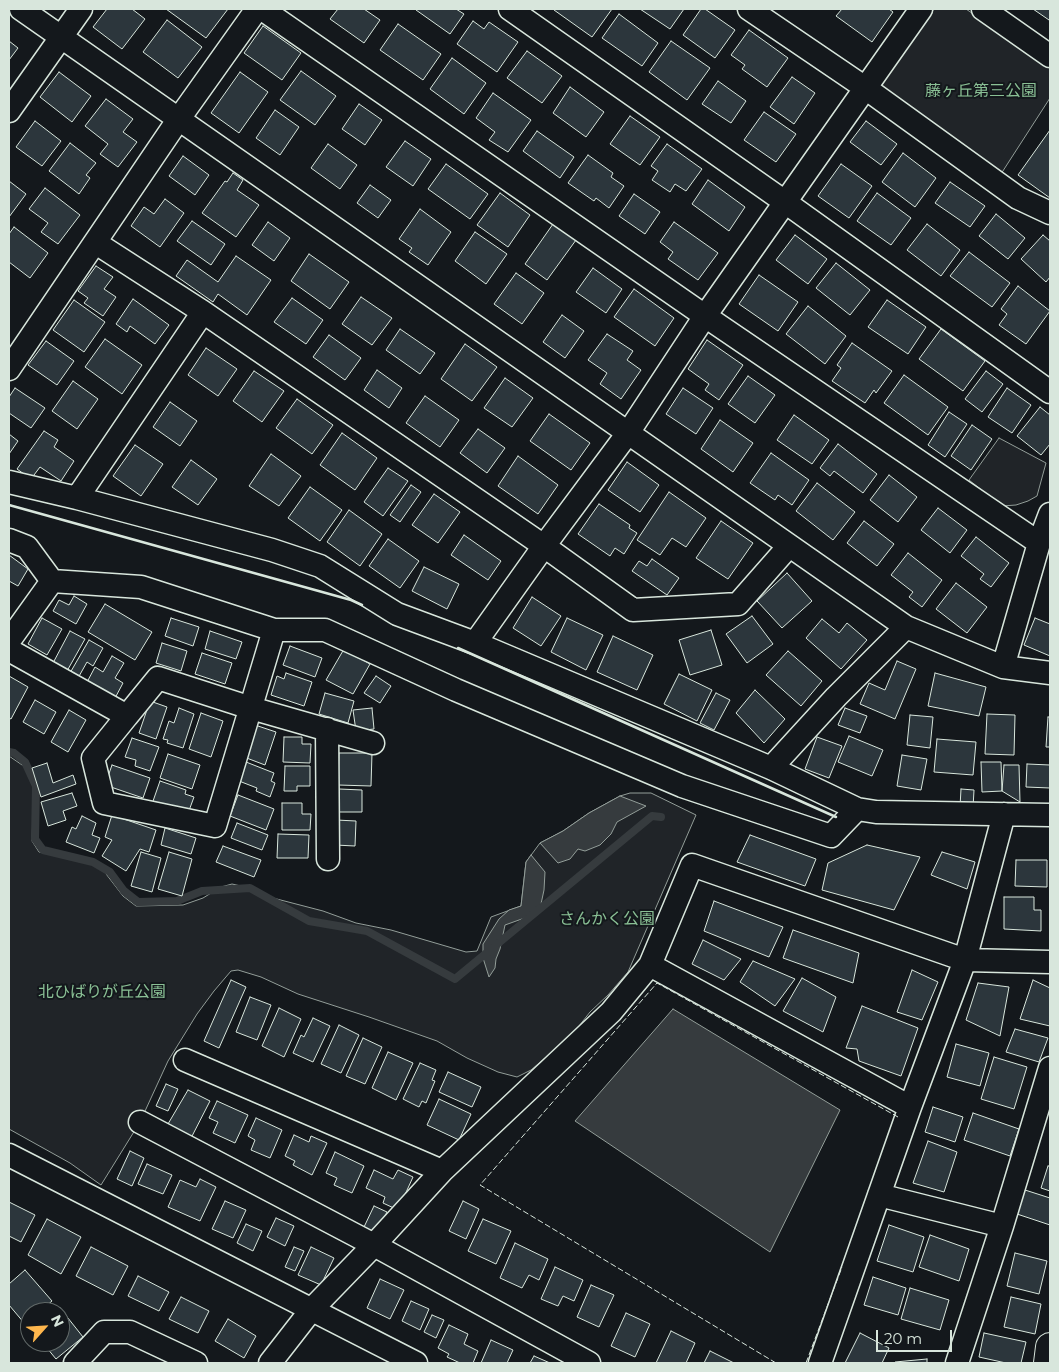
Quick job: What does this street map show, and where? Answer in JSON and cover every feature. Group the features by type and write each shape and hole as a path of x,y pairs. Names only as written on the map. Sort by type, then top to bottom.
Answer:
{"street":[{"path":"21,9 906,627 1003,667 1050,673"},
{"path":"9,111 81,9"},
{"path":"9,369 178,120 257,9"},
{"path":"262,9 705,316 1039,543"},
{"path":"510,9 785,202 1050,392"},
{"path":"749,9 864,87 1018,198 1050,213"},
{"path":"476,643 544,546 628,433 705,316 864,87 921,9"},
{"path":"983,9 1050,56"},
{"path":"96,243 203,312 544,546 633,610 738,604 789,546"},
{"path":"77,498 203,312"},
{"path":"9,482 77,498 272,550 320,566 397,614 476,643 771,768 854,811 1050,815"},
{"path":"1003,667 1039,543 1050,514"},
{"path":"9,540 27,547 52,580 141,587 274,630 325,630 456,690 682,786 831,836 854,811"},
{"path":"9,641 52,580"},
{"path":"771,768 836,696 906,627"},
{"path":"274,630 250,708 215,826 104,803 93,758 158,678 250,708 373,743"},
{"path":"9,650 127,716"},
{"path":"327,729 328,859"},
{"path":"820,1363 964,960 1004,814"},
{"path":"270,1363 312,1309 442,1171 611,1012 650,965 692,866 964,960 1050,962"},
{"path":"650,965 910,1107"},
{"path":"184,1060 442,1171"},
{"path":"957,1363 1002,1226 1050,1068"},
{"path":"140,1122 374,1245 589,1363"},
{"path":"9,1155 416,1363"},
{"path":"879,1195 1002,1226"},
{"path":"75,1363 104,1332 130,1332 196,1363"},
{"path":"1048,1363 1050,1347"}],"green space":[{"name":"藤ヶ丘第三公園","path":"934,9 966,9 1050,67 1050,98 999,177 879,87"},
{"path":"999,438 1046,463 1037,496 1028,501 1016,505 1002,506 969,480"},
{"name":"北ひばりが丘公園","path":"9,756 25,767 34,785 32,841 39,852 88,862 103,870 123,896 136,906 183,905 203,898 221,887 232,884 250,888 273,898 323,911 356,923 391,930 466,952 477,951 491,917 521,906 526,862 540,843 563,831 589,813 620,796 630,793 651,793 696,815 628,972 590,1012 572,1035 531,1070 517,1077 498,1072 467,1058 437,1041 298,994 261,977 238,970 231,971 197,1014 168,1061 140,1122 101,1185 70,1163 9,1129"}],"shaded area":[{"path":"620,796 646,806 617,822 611,834 600,845 585,851 578,849 570,859 558,863 540,843 563,831 589,813"},
{"path":"531,855 545,872 541,904 533,915 505,925 495,968 489,977 483,958 483,944 499,919 509,910 521,906 526,862"},
{"path":"673,1009 840,1110 770,1252 575,1121"}],"building":[{"path":"107,9 132,9 145,19 122,49 93,27"},
{"path":"166,9 228,9 206,38"},
{"path":"338,9 364,9 380,20 364,43 330,19"},
{"path":"417,9 456,9 464,14 450,34"},
{"path":"555,9 612,9 592,37"},
{"path":"640,9 684,9 670,29"},
{"path":"701,9 705,9 735,30 715,58 683,35"},
{"path":"842,9 889,9 893,12 872,42 836,16"},
{"path":"1033,9 1050,9 1049,20"},
{"path":"619,14 658,43 642,66 602,38"},
{"path":"167,20 202,47 178,78 143,52"},
{"path":"473,21 484,29 489,22 518,42 497,72 457,44"},
{"path":"398,24 441,54 423,80 380,50"},
{"path":"263,26 301,53 282,80 244,53"},
{"path":"749,30 788,58 767,87 742,69 745,65 731,55"},
{"path":"9,41 18,48 9,60"},
{"path":"671,41 710,68 687,100 649,72"},
{"path":"527,51 562,76 542,103 507,78"},
{"path":"452,58 486,83 464,114 430,89"},
{"path":"301,71 336,96 315,125 280,100"},
{"path":"59,72 91,96 72,122 40,97"},
{"path":"240,72 268,92 239,133 211,113"},
{"path":"792,77 815,93 794,124 770,107"},
{"path":"718,81 746,101 731,123 702,104"},
{"path":"570,87 604,112 586,137 553,113"},
{"path":"493,93 531,120 508,152 489,140 495,132 476,118"},
{"path":"106,99 133,119 123,132 137,142 118,167 100,154 108,144 85,126"},
{"path":"359,104 382,120 365,145 342,129"},
{"path":"275,110 299,127 280,155 256,138"},
{"path":"764,112 796,134 776,162 744,140"},
{"path":"630,116 660,137 640,165 610,144"},
{"path":"35,121 61,141 42,166 16,147"},
{"path":"866,121 897,144 881,165 850,142"},
{"path":"1050,130 1050,198 1018,175"},
{"path":"537,131 574,157 560,178 523,151"},
{"path":"405,141 431,159 413,186 386,167"},
{"path":"70,143 96,163 86,175 90,178 79,194 49,171"},
{"path":"328,144 357,165 340,189 311,168"},
{"path":"667,144 702,169 686,191 675,184 670,192 652,180 658,171 651,166"},
{"path":"903,153 936,178 915,207 882,182"},
{"path":"588,155 613,173 611,177 624,186 609,208 596,198 594,201 568,183"},
{"path":"183,156 209,175 195,195 169,176"},
{"path":"446,164 488,194 470,219 428,189"},
{"path":"841,164 872,186 849,218 818,196"},
{"path":"233,173 243,180 237,190 259,205 236,237 202,213"},
{"path":"708,180 745,207 729,231 692,204"},
{"path":"9,181 26,194 9,217"},
{"path":"950,182 985,206 970,227 935,203"},
{"path":"370,185 391,200 378,218 357,203"},
{"path":"45,188 80,215 58,244 41,232 48,223 29,209"},
{"path":"500,193 530,215 508,247 477,225"},
{"path":"877,193 911,218 891,245 857,221"},
{"path":"634,194 660,212 645,234 619,216"},
{"path":"165,199 184,213 160,247 131,226 144,207 154,214"},
{"path":"420,209 451,232 428,265 409,252 412,248 399,239"},
{"path":"996,214 1025,238 1008,259 979,236"},
{"path":"192,221 225,244 211,265 177,241"},
{"path":"268,222 290,238 274,261 252,245"},
{"path":"674,222 718,253 698,280 668,259 673,252 660,242"},
{"path":"553,224 576,240 547,280 525,264"},
{"path":"927,224 960,250 941,276 907,250"},
{"path":"14,227 48,253 30,278 9,262 9,234"},
{"path":"475,232 507,254 486,284 455,261"},
{"path":"795,235 827,259 808,284 776,260"},
{"path":"1043,235 1050,241 1050,277 1046,282 1021,259"},
{"path":"969,252 1010,283 992,307 950,276"},
{"path":"309,254 349,282 330,309 291,281"},
{"path":"236,256 271,280 247,315 218,294 213,302 176,276 187,260 218,282"},
{"path":"836,263 870,290 850,315 816,288"},
{"path":"96,266 113,277 104,289 116,297 103,316 84,303 88,298 78,291"},
{"path":"593,268 622,289 606,313 576,292"},
{"path":"516,273 544,293 522,324 494,304"},
{"path":"759,275 798,302 778,331 739,304"},
{"path":"1018,286 1050,311 1026,344 999,325 1007,314 1001,309"},
{"path":"634,289 674,318 655,346 614,317"},
{"path":"361,297 392,318 372,345 342,324"},
{"path":"292,298 323,320 306,344 274,322"},
{"path":"133,299 169,325 155,344 130,326 127,332 116,324"},
{"path":"74,300 105,322 84,352 53,330"},
{"path":"887,300 926,327 908,354 868,327"},
{"path":"808,306 846,336 825,364 786,334"},
{"path":"562,315 584,331 565,358 543,342"},
{"path":"400,329 435,353 420,374 386,350"},
{"path":"941,329 985,361 963,391 919,359"},
{"path":"607,334 633,351 627,360 641,370 621,399 600,384 607,373 588,360"},
{"path":"329,335 361,358 345,380 313,357"},
{"path":"105,339 142,365 122,394 85,367"},
{"path":"707,340 743,365 719,400 705,390 709,384 688,369"},
{"path":"46,341 74,361 57,385 28,365"},
{"path":"852,343 892,371 876,393 874,390 865,403 832,381 841,368 837,365"},
{"path":"465,344 497,367 472,401 441,379"},
{"path":"206,348 237,369 218,396 188,375"},
{"path":"377,370 402,388 389,408 364,390"},
{"path":"254,371 284,391 262,422 233,401"},
{"path":"986,371 1003,384 982,412 965,399"},
{"path":"904,375 948,407 928,435 884,403"},
{"path":"748,376 775,395 755,423 728,404"},
{"path":"505,378 533,398 512,427 484,408"},
{"path":"73,381 98,399 77,429 52,411"},
{"path":"15,388 45,408 31,428 9,413 9,397"},
{"path":"683,388 713,408 696,434 666,414"},
{"path":"1007,388 1031,405 1012,433 988,417"},
{"path":"425,396 459,420 440,447 406,423"},
{"path":"297,399 333,425 312,454 276,428"},
{"path":"170,402 197,421 180,446 153,427"},
{"path":"1040,407 1050,415 1050,444 1041,455 1017,436"},
{"path":"949,412 967,424 945,457 928,445"},
{"path":"549,414 590,443 571,470 530,441"},
{"path":"794,415 829,440 812,464 777,440"},
{"path":"720,420 753,443 733,472 701,449"},
{"path":"972,425 992,439 971,470 951,456"},
{"path":"478,429 505,448 487,473 460,453"},
{"path":"44,431 58,440 54,447 74,461 61,481 40,467 31,479 17,469"},
{"path":"342,433 377,458 355,490 320,465"},
{"path":"9,434 18,441 9,454"},
{"path":"838,444 877,474 863,493 834,471 830,476 820,468"},
{"path":"135,445 163,464 141,496 113,476"},
{"path":"771,453 809,480 792,505 778,495 775,500 750,483"},
{"path":"271,454 301,476 279,506 249,486"},
{"path":"518,456 558,485 538,514 498,486"},
{"path":"191,460 217,479 198,505 172,487"},
{"path":"627,462 659,485 640,512 608,490"},
{"path":"388,468 408,481 383,516 364,502"},
{"path":"889,475 917,497 898,522 870,500"},
{"path":"817,483 855,512 833,540 796,511"},
{"path":"411,485 421,492 400,522 390,515"},
{"path":"310,487 342,510 320,541 288,518"},
{"path":"669,492 706,518 686,547 672,538 660,555 637,540"},
{"path":"434,494 460,512 438,543 412,525"},
{"path":"599,504 630,525 629,528 637,533 624,554 615,548 610,556 578,534"},
{"path":"938,508 967,530 950,553 921,530"},
{"path":"349,510 382,534 360,566 327,542"},
{"path":"721,521 753,543 728,579 696,558"},
{"path":"864,521 894,544 877,566 847,543"},
{"path":"464,535 501,561 488,580 451,555"},
{"path":"976,537 1009,563 991,587 980,579 984,574 961,556"},
{"path":"388,539 419,561 400,588 369,566"},
{"path":"908,553 942,580 922,607 909,597 913,592 891,575"},
{"path":"9,555 28,569 18,586 9,581"},
{"path":"652,559 679,578 667,595 632,571 639,561 647,566"},
{"path":"424,567 459,584 447,609 412,591"},
{"path":"787,573 812,601 782,628 757,601"},
{"path":"956,583 987,607 967,633 936,609"},
{"path":"74,596 87,604 76,624 53,611 59,600 69,605"},
{"path":"532,597 561,616 541,646 513,628"},
{"path":"105,604 152,632 135,660 88,632"},
{"path":"752,616 773,644 747,663 726,634"},
{"path":"42,618 62,629 47,655 28,644"},
{"path":"171,618 199,627 193,646 165,636"},
{"path":"567,618 603,635 586,670 551,652"},
{"path":"1035,618 1050,624 1050,656 1024,645"},
{"path":"822,619 839,633 847,623 867,640 841,669 806,638"},
{"path":"711,630 722,665 690,675 679,640"},
{"path":"70,631 85,639 67,671 53,663"},
{"path":"210,631 242,642 236,659 205,649"},
{"path":"613,636 653,655 637,690 597,672"},
{"path":"89,640 103,648 93,666 87,662 78,678 70,673"},
{"path":"162,643 187,651 181,671 156,663"},
{"path":"290,646 322,658 315,677 283,665"},
{"path":"344,649 370,664 353,694 326,680"},
{"path":"788,651 822,681 801,706 766,675"},
{"path":"202,653 232,663 225,684 195,674"},
{"path":"112,656 124,663 115,678 123,683 114,700 86,684 95,667 103,672"},
{"path":"897,661 916,669 895,719 860,704 869,683 885,690"},
{"path":"286,673 312,682 304,706 271,695 277,676 284,679"},
{"path":"935,673 986,687 979,716 928,706"},
{"path":"679,674 712,690 697,721 664,704"},
{"path":"9,676 28,687 11,719 9,718"},
{"path":"376,676 391,686 380,703 364,693"},
{"path":"755,690 785,719 764,743 736,713"},
{"path":"325,693 354,701 348,723 319,714"},
{"path":"716,693 730,700 714,730 700,723"},
{"path":"35,700 56,712 44,734 23,722"},
{"path":"150,701 167,707 156,739 139,733"},
{"path":"179,708 194,714 183,748 167,743 168,740 163,739 169,721 174,723"},
{"path":"372,708 374,729 356,731 353,710"},
{"path":"845,708 867,716 860,733 838,725"},
{"path":"69,710 86,720 68,752 51,742"},
{"path":"201,713 223,721 211,757 189,749"},
{"path":"987,714 1015,715 1014,755 985,754"},
{"path":"910,715 933,717 930,748 907,745"},
{"path":"1048,717 1050,717 1050,747 1046,747"},
{"path":"255,725 276,732 265,765 244,757"},
{"path":"849,736 883,750 872,776 838,762"},
{"path":"284,737 302,737 302,744 311,744 310,763 283,762"},
{"path":"817,737 842,746 829,778 805,769"},
{"path":"132,738 159,747 150,771 135,766 136,760 125,757"},
{"path":"937,739 976,742 973,775 934,772"},
{"path":"339,753 372,753 371,786 338,785"},
{"path":"168,754 200,765 192,789 160,778"},
{"path":"902,755 927,759 921,790 897,786"},
{"path":"246,762 274,773 271,781 275,783 270,797 256,791 257,788 239,781"},
{"path":"981,762 1001,762 1002,791 982,792"},
{"path":"47,763 53,783 73,775 76,784 41,797 32,768"},
{"path":"1027,764 1050,765 1050,788 1026,787"},
{"path":"112,765 150,778 143,798 105,785"},
{"path":"1004,765 1019,765 1020,802 1002,791"},
{"path":"285,766 310,766 310,786 297,786 297,791 284,791"},
{"path":"160,781 186,790 185,794 194,797 187,816 152,804"},
{"path":"339,789 362,790 362,812 338,812"},
{"path":"961,789 974,790 973,808 960,807"},
{"path":"72,793 77,806 63,811 66,820 48,826 41,802"},
{"path":"238,795 274,809 266,830 230,816"},
{"path":"282,803 302,803 302,814 311,814 310,830 282,830"},
{"path":"112,815 156,830 149,852 140,849 126,871 102,856 112,840 105,837"},
{"path":"82,816 96,823 92,835 100,838 94,853 66,842 72,827 76,829"},
{"path":"336,820 356,821 355,846 335,845"},
{"path":"237,823 268,835 262,850 231,838"},
{"path":"165,828 196,838 191,854 161,845"},
{"path":"278,834 309,835 308,858 277,858"},
{"path":"750,835 816,859 805,886 737,862"},
{"path":"867,845 920,857 894,910 822,890 828,863"},
{"path":"223,846 261,860 254,877 216,862"},
{"path":"141,852 161,858 152,892 131,886"},
{"path":"169,852 192,859 182,896 158,889"},
{"path":"942,852 975,862 967,889 931,875"},
{"path":"1016,860 1047,860 1047,887 1015,886"},
{"path":"1004,897 1034,897 1034,910 1041,910 1041,931 1004,929"},
{"path":"714,901 783,927 769,957 704,931"},
{"path":"793,930 859,953 853,983 783,958"},
{"path":"703,940 741,959 724,980 692,964"},
{"path":"753,961 795,979 775,1006 740,982"},
{"path":"912,970 938,982 922,1020 897,1012"},
{"path":"802,978 836,997 823,1032 783,1011"},
{"path":"231,980 246,987 219,1048 204,1041"},
{"path":"1033,980 1050,988 1050,1026 1020,1019"},
{"path":"978,983 1009,987 1000,1036 966,1020"},
{"path":"250,997 271,1005 257,1040 236,1032"},
{"path":"862,1006 918,1028 901,1076 859,1061 857,1049 846,1048"},
{"path":"279,1008 301,1019 284,1057 262,1046"},
{"path":"313,1018 330,1026 313,1062 293,1053 301,1035 304,1037"},
{"path":"339,1025 359,1035 341,1073 321,1064"},
{"path":"1015,1029 1048,1038 1039,1062 1006,1052"},
{"path":"363,1038 382,1047 365,1084 346,1076"},
{"path":"956,1044 989,1053 980,1086 947,1077"},
{"path":"388,1052 413,1063 396,1100 372,1088"},
{"path":"994,1057 1027,1067 1014,1109 981,1099"},
{"path":"420,1063 436,1070 432,1080 435,1081 426,1103 422,1101 419,1107 403,1099"},
{"path":"448,1072 481,1087 472,1107 439,1092"},
{"path":"166,1084 178,1089 168,1111 156,1106"},
{"path":"188,1090 210,1101 189,1142 165,1129"},
{"path":"439,1099 471,1114 459,1140 427,1125"},
{"path":"217,1101 248,1115 235,1143 213,1133 218,1122 209,1118"},
{"path":"933,1107 963,1117 955,1142 925,1132"},
{"path":"973,1113 1019,1129 1010,1156 964,1140"},
{"path":"256,1118 282,1130 270,1158 251,1150 255,1140 248,1136"},
{"path":"294,1135 309,1142 311,1136 327,1143 312,1175 293,1165 295,1161 285,1156"},
{"path":"928,1141 957,1152 944,1192 913,1183"},
{"path":"130,1151 144,1158 132,1186 117,1179"},
{"path":"335,1152 364,1166 352,1193 334,1185 337,1178 326,1173"},
{"path":"147,1164 172,1175 163,1194 138,1184"},
{"path":"1048,1166 1050,1166 1050,1191 1041,1188"},
{"path":"374,1170 393,1179 398,1170 413,1177 398,1210 383,1203 385,1197 366,1188"},
{"path":"200,1179 216,1187 200,1221 168,1207 180,1180 196,1187"},
{"path":"1025,1190 1050,1198 1050,1225 1017,1214"},
{"path":"225,1201 246,1210 233,1238 212,1229"},
{"path":"463,1201 479,1209 466,1239 449,1231"},
{"path":"9,1202 35,1215 21,1242 9,1236"},
{"path":"374,1206 387,1212 377,1233 364,1227"},
{"path":"276,1218 294,1226 285,1246 267,1237"},
{"path":"47,1219 81,1237 61,1274 28,1255"},
{"path":"483,1219 511,1231 496,1264 468,1251"},
{"path":"246,1224 262,1231 253,1251 237,1243"},
{"path":"889,1225 924,1237 913,1272 877,1261"},
{"path":"930,1235 969,1249 959,1281 919,1267"},
{"path":"515,1243 548,1259 539,1280 529,1275 522,1288 500,1278"},
{"path":"91,1247 128,1266 113,1295 76,1276"},
{"path":"294,1247 304,1251 295,1271 285,1267"},
{"path":"311,1247 334,1258 321,1285 298,1275"},
{"path":"1015,1253 1047,1261 1039,1294 1007,1286"},
{"path":"555,1267 583,1280 574,1301 563,1296 558,1306 541,1299"},
{"path":"25,1270 52,1301 20,1302 20,1318 9,1305 9,1284"},
{"path":"138,1276 169,1292 159,1311 128,1296"},
{"path":"873,1277 906,1288 898,1315 864,1305"},
{"path":"380,1279 404,1290 390,1319 367,1308"},
{"path":"591,1285 614,1295 599,1327 577,1317"},
{"path":"910,1288 949,1300 940,1330 901,1319"},
{"path":"181,1297 209,1311 198,1333 169,1319"},
{"path":"1011,1297 1041,1304 1035,1334 1004,1327"},
{"path":"411,1301 429,1309 420,1330 402,1321"},
{"path":"626,1313 650,1324 635,1357 611,1346"},
{"path":"432,1315 444,1320 436,1338 424,1332"},
{"path":"228,1319 256,1336 244,1358 215,1341"},
{"path":"70,1321 83,1337 70,1348"},
{"path":"449,1325 468,1334 464,1344 478,1351 473,1363 460,1363 447,1357 449,1354 438,1348"},
{"path":"671,1331 695,1343 686,1363 656,1363"},
{"path":"860,1333 889,1348 882,1363 845,1363"},
{"path":"984,1333 1026,1342 1021,1363 1006,1363 979,1357"},
{"path":"491,1340 513,1350 507,1363 481,1363"},
{"path":"710,1351 734,1363 704,1363"},
{"path":"50,1352 65,1352 56,1359"},
{"path":"534,1356 550,1363 530,1363"},
{"path":"927,1359 927,1363 895,1363 895,1362"}],"waterway":[{"path":"9,752 14,753 25,762 36,786 35,839 43,850 93,862 110,872 124,891 138,902 177,901 202,891 250,888 309,921 367,931 455,979 652,816 661,817"}],"fence":[{"path":"776,1363 480,1185 657,983 898,1117"},
{"path":"806,1363 842,1267"}],"wall":[{"path":"9,505 351,600 362,605"},
{"path":"458,648 836,817"}],"park label":[{"name":"さんかく公園","path":"607,919"}]}
